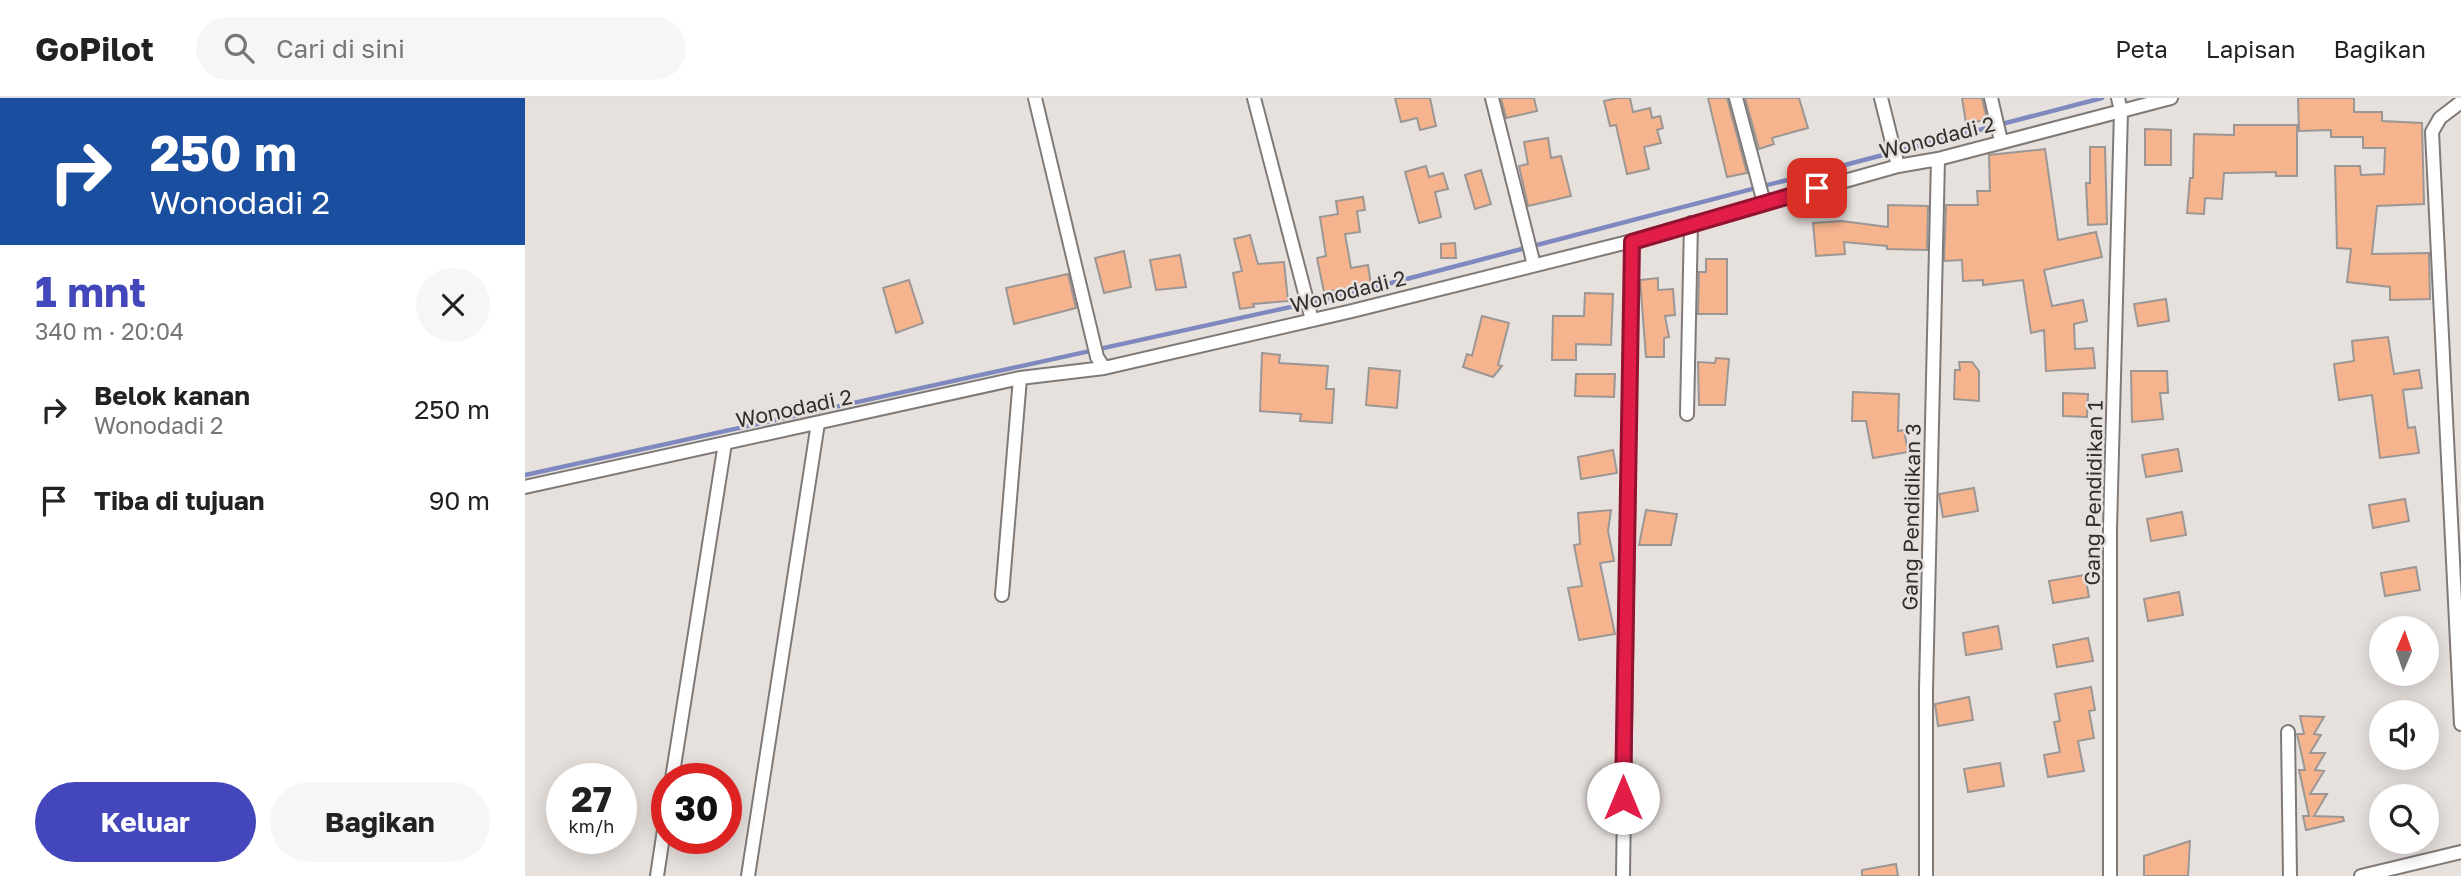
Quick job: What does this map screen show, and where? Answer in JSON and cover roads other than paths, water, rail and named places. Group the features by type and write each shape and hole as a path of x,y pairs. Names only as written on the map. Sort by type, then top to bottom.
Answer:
{"street":[{"path":"1035,98 1100,363"},
{"path":"1254,98 1311,318"},
{"path":"1492,98 1533,265"},
{"path":"1736,98 1763,203"},
{"path":"1881,98 1898,166"},
{"path":"1991,98 2001,141"},
{"name":"Wonodadi 2","path":"525,487 1020,378 1311,318 1632,242 1898,166 1938,159 2119,105 2171,98"},
{"path":"2461,102 2440,118 2432,132 2461,724"},
{"name":"Gang Pendidikan 1","path":"2110,876 2111,528 2119,105"},
{"name":"Gang Pendidikan 3","path":"1926,876 1926,675 1938,159"},
{"path":"1687,414 1691,223"},
{"path":"1623,876 1632,242"},
{"path":"1002,595 1020,378"},
{"path":"748,876 818,423"},
{"path":"675,763 725,443"},
{"path":"2288,732 2290,876"},
{"path":"2361,876 2384,874 2461,852"},
{"path":"657,876 660,854"}],"waterway":[{"path":"525,475 1345,295 2102,98"}]}
